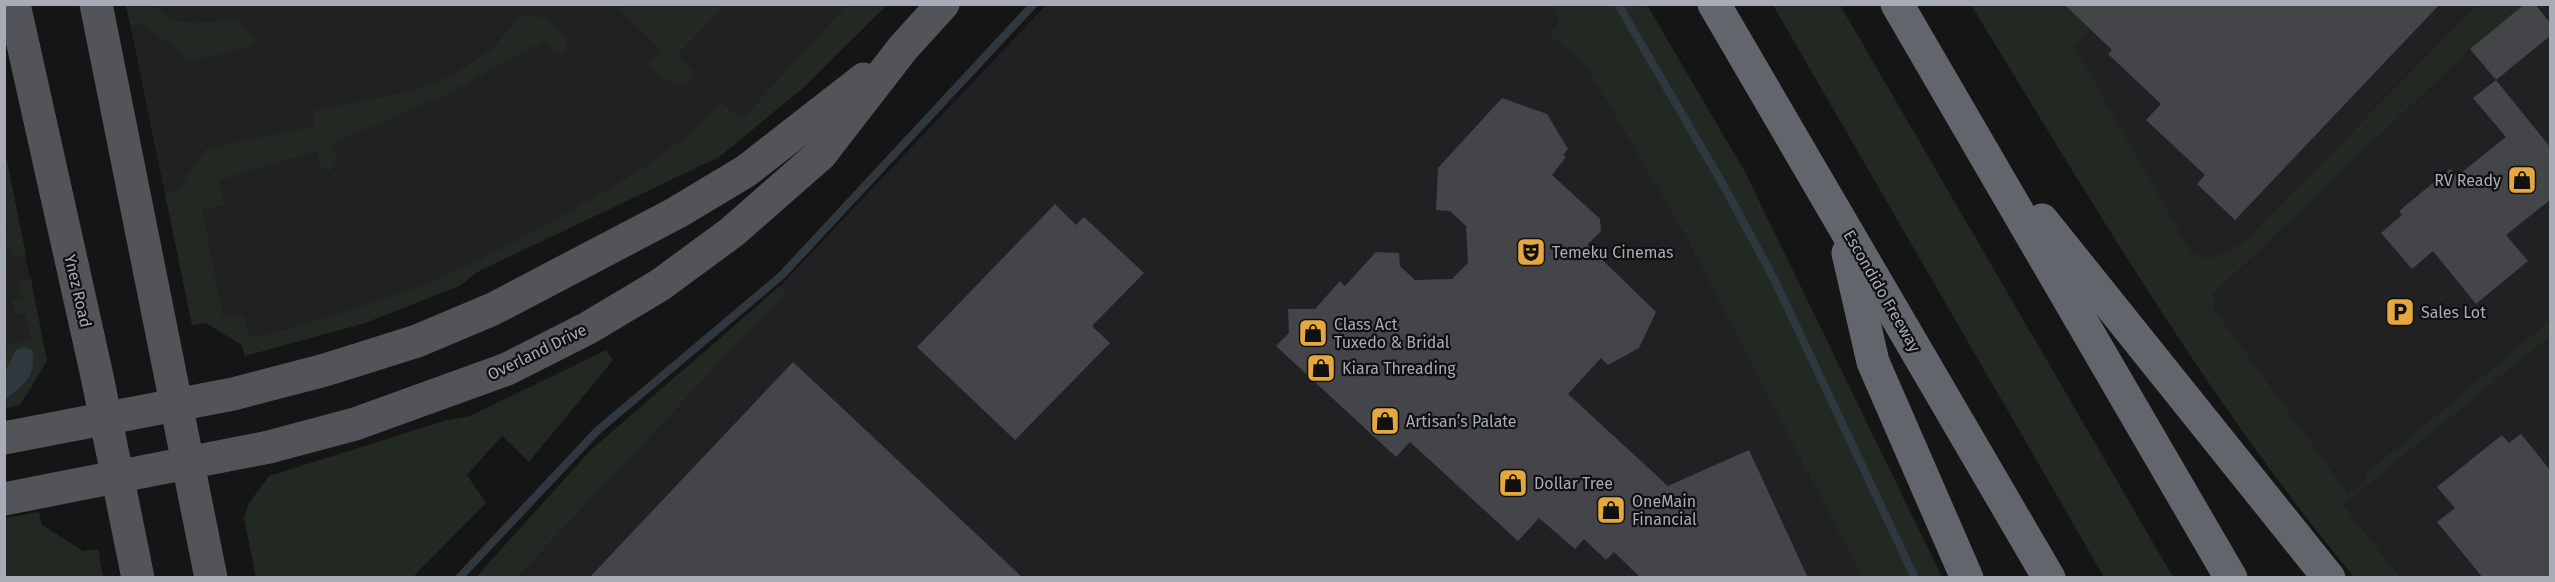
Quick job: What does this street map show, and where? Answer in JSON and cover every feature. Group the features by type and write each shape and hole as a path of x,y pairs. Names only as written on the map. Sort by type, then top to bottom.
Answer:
{"highway":[{"name":"Escondido Freeway","path":"1714,4 2049,578"},
{"path":"1897,4 2231,578"},
{"path":"1974,135 2329,578"},
{"path":"1841,222 1873,362 1967,578"}],"main road":[{"name":"Ynez Road","path":"14,4 138,578"},
{"path":"96,4 211,578"},
{"name":"Overland Drive","path":"4,498 269,447 355,424 507,369 588,328 660,285 732,232 821,154 903,48 943,4"},
{"name":"Overland Drive","path":"4,438 233,394 325,370 417,341 493,309 676,213 746,171 903,48"}],"shaded area":[{"path":"848,4 887,5 804,87 719,157 477,272 461,285 365,323 245,356 242,345 206,323 192,325 165,193 176,192 206,149 314,126 314,111 418,89 455,74 492,49 519,18 529,15 546,18 568,39 563,53 556,55 545,40 449,93 332,144 338,161 329,172 321,167 316,151 219,180 224,205 202,209 223,317 238,315 244,318 248,335 256,338 404,292 483,258 636,172 689,134 721,103 742,119"},
{"path":"1047,4 1578,5 1893,578 476,578 591,450 780,286"},
{"path":"126,5 887,5 804,87 719,157 477,272 461,285 365,323 245,356 242,345 206,323 192,325"},
{"path":"126,5 155,5 163,14 182,22 238,21 254,38 254,43 249,47 185,63 183,53 142,24 130,26"},
{"path":"616,5 726,5 677,55 694,72 692,81 679,84 668,81 648,66 661,51"},
{"path":"1550,5 1647,5 1745,172 1942,577 1862,577 1683,231 1588,69 1575,55 1549,35 1559,20"},
{"path":"1773,5 1840,5 2173,577 2104,577"},
{"path":"1971,5 2081,5 2091,29 2074,46 2191,252 2208,259 2230,251 2245,241 2477,5 2525,5 2470,49 2212,295 2215,300 2213,308 2348,494 2367,479 2364,475 2550,321 2550,336 2343,505 2400,577 2354,577 2300,510 2200,370 2152,298"},
{"path":"2022,5 2550,5 2550,577 2400,577 2317,473 2197,299"},
{"path":"4,151 47,361 20,405 5,408"},
{"path":"5,151 26,255 13,258 12,248 5,249 5,232 8,231 4,214"},
{"path":"31,279 47,361 20,405 5,408 5,345 31,340 25,313 15,314 12,300 22,298 18,281"},
{"path":"780,286 786,292 517,577 476,577 591,450"},
{"path":"24,347 32,350 31,373 23,385 5,399 5,372 16,350"},
{"path":"606,350 613,360 529,462 502,436 467,475 486,503 413,577 256,577 244,518 249,503 269,476 447,420 470,416"},
{"path":"39,512 42,525 83,551 98,549 103,577 5,577 5,518"}],"building":[{"path":"2064,4 2440,4 2235,220 2197,184 2205,175 2146,120 2161,104 2108,54 2112,50"},
{"path":"2525,4 2535,4 2550,23 2550,36 2496,80 2470,49"},
{"path":"2496,80 2550,147 2550,200 2506,235 2528,261 2476,304 2433,251 2412,269 2381,233 2402,215 2399,211 2450,169 2457,176 2506,137 2473,98"},
{"path":"1502,98 1547,114 1568,149 1563,155 1566,157 1552,175 1600,219 1601,231 1587,245 1656,312 1639,348 1608,365 1601,358 1568,394 1668,486 1749,450 1808,578 1641,578 1614,552 1606,560 1584,539 1575,549 1539,518 1518,541 1410,442 1396,457 1276,346 1289,333 1288,309 1315,309 1340,281 1345,286 1376,252 1399,253 1400,266 1415,280 1452,279 1468,263 1466,226 1450,211 1436,210 1438,168"},
{"path":"1055,204 1076,225 1084,217 1144,273 1092,326 1110,343 1015,440 917,347"},
{"path":"793,362 839,405 1023,578 589,578"},
{"path":"2521,434 2550,470 2550,578 2483,578 2437,522 2455,508 2437,487 2502,435 2509,443"}],"waterway":[{"path":"459,578 597,431 782,275 1034,4"},
{"path":"1618,4 1725,188 1775,281 1915,578"}],"place":[{"name":"RV Ready","path":"2522,180"},
{"name":"Temeku Cinemas","path":"1531,252"},
{"name":"Sales Lot","path":"2400,312"},
{"name":"Class Act Tuxedo & Bridal","path":"1313,333"},
{"name":"Kiara Threading","path":"1321,368"},
{"name":"Artisan’s Palate","path":"1385,421"},
{"name":"Dollar Tree","path":"1513,483"},
{"name":"OneMain Financial","path":"1611,510"}]}
